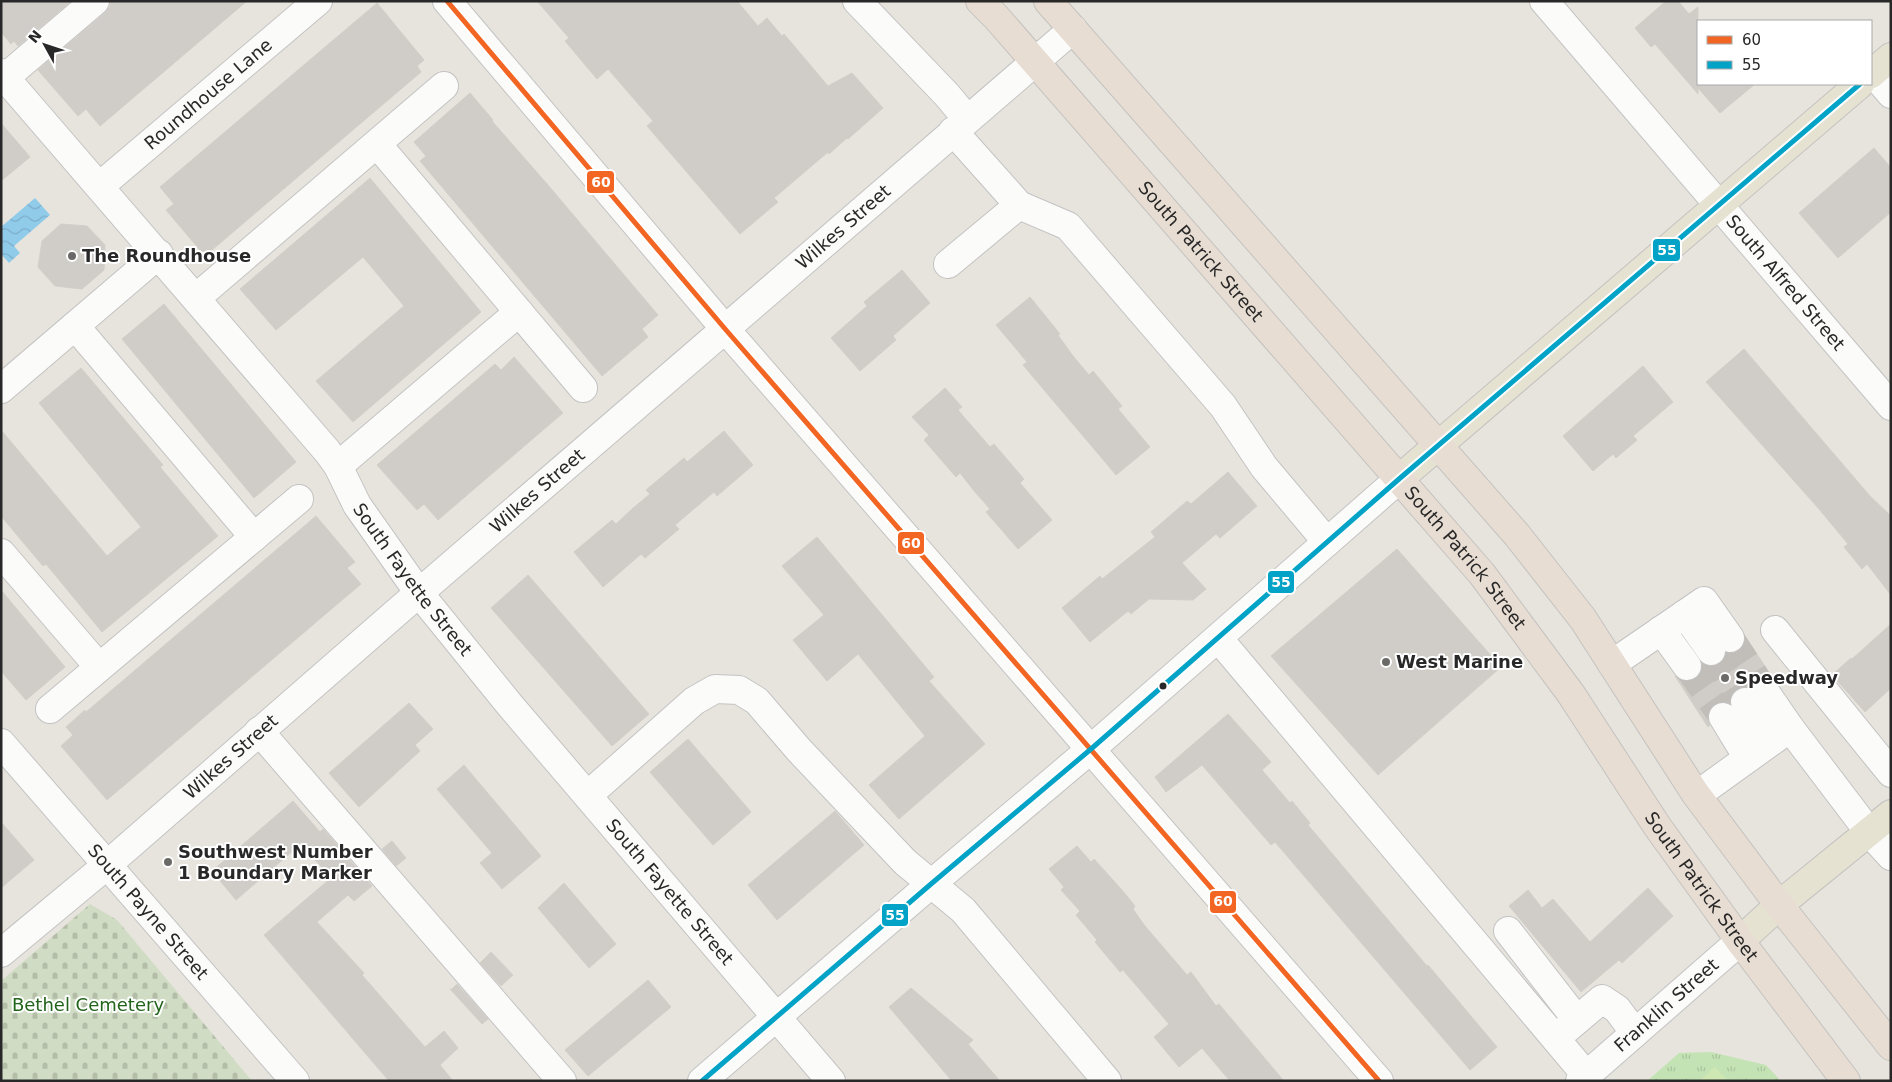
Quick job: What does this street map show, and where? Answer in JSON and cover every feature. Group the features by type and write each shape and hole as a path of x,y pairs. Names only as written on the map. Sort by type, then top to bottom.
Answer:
{"highway":[{"name":"South Patrick Street","path":"980,1 1482,574 1566,687 1656,826 1846,1081"},
{"path":"1048,1 1517,535 1583,619 1697,796 1779,905 1891,1046"}],"main road":[{"path":"1399,479 1859,85"},
{"name":"Franklin Street","path":"1740,940 1779,905 1891,814"}],"street":[{"path":"3,77 95,1"},
{"name":"Roundhouse Lane","path":"100,186 318,1"},
{"path":"447,1 726,330 1379,1081"},
{"path":"856,1 947,96 960,125 1019,205 1068,226 1223,406 1264,467 1328,542"},
{"name":"South Alfred Street","path":"1544,1 1720,204 1891,406"},
{"name":"Wilkes Street","path":"2,949 107,865 419,593 726,330 960,125 1073,30"},
{"path":"1874,72 1891,94"},
{"name":"South Fayette Street","path":"3,77 100,186 327,451 338,466 357,505 419,593 509,704 831,1081"},
{"path":"196,298 444,86"},
{"path":"377,144 582,388"},
{"path":"948,264 1019,205"},
{"path":"1,389 158,254"},
{"path":"338,466 519,312"},
{"path":"75,326 254,537"},
{"path":"702,1081 930,884 1091,749 1399,479"},
{"path":"50,709 299,499"},
{"path":"1,553 99,667"},
{"path":"1612,664 1704,601 1720,644"},
{"path":"1661,630 1687,666"},
{"path":"1775,630 1891,773"},
{"path":"1218,638 1432,877 1555,1038 1583,1078"},
{"path":"588,795 694,701 715,689 739,690 757,701 799,750 905,862 963,910 1107,1081"},
{"path":"1754,696 1780,735 1891,856"},
{"path":"1723,717 1748,758"},
{"path":"259,732 562,1081"},
{"path":"1697,796 1780,735"},
{"name":"South Payne Street","path":"1,743 295,1081"},
{"path":"1508,931 1577,1020"},
{"name":"Franklin Street","path":"1583,1078 1740,940"},
{"path":"1555,1038 1602,999 1616,1009 1634,1033"}],"green space":[{"name":"Bethel Cemetery","path":"90,904 117,920 252,1081 1,1081 1,981"},
{"path":"1711,1052 1766,1065 1781,1081 1647,1081 1679,1053"},
{"path":"1715,1067 1728,1081 1699,1081"}],"water":[{"path":"35,198 50,215 14,246 20,253 9,263 1,254 1,227"}],"building":[{"path":"1,1 71,1 18,46 14,41 11,44 1,32"},
{"path":"110,1 247,1 100,126 86,109 78,116 38,70 105,13 110,7"},
{"path":"537,1 737,1 758,26 767,18 782,36 784,34 828,86 852,73 883,108 848,139 829,154 828,152 774,198 778,202 740,234 647,126 653,121 608,69 597,79 565,41 569,38"},
{"path":"1666,1 1678,1 1689,14 1698,7 1697,85 1754,85 1720,113 1698,88 1698,94 1655,44 1651,47 1635,28"},
{"path":"377,3 424,60 417,66 421,72 205,256 166,210 174,204 160,187"},
{"path":"470,93 658,315 642,329 648,337 602,376 420,161 426,156 414,142"},
{"path":"1,123 30,157 1,181"},
{"path":"1874,148 1891,168 1891,212 1838,258 1799,213"},
{"path":"370,178 481,312 353,422 316,381 404,306 363,257 276,330 240,289"},
{"name":"The Roundhouse","path":"61,224 87,226 105,245 104,270 82,289 55,286 38,267 42,241"},
{"path":"902,270 930,303 893,336 896,340 860,371 831,338 867,306 864,302"},
{"path":"1030,297 1060,334 1058,335 1089,375 1093,371 1122,406 1118,409 1150,447 1116,475 1023,365 1027,362 996,325"},
{"path":"164,304 296,462 254,498 122,339"},
{"path":"1744,349 1870,496 1891,516 1891,595 1867,564 1862,569 1844,547 1848,544 1819,509 1706,382"},
{"path":"514,357 563,413 438,520 424,504 417,510 377,465 495,364 501,370"},
{"path":"1643,366 1673,402 1633,436 1637,440 1616,458 1613,454 1593,471 1563,436"},
{"path":"81,368 163,465 160,467 218,536 102,632 46,564 43,566 1,516 1,430 107,556 141,527 39,403"},
{"path":"945,388 962,407 958,410 990,447 994,444 1024,479 1020,483 1052,520 1018,549 986,512 990,509 960,473 956,477 924,440 929,435 912,417"},
{"path":"724,431 753,465 717,496 714,492 675,525 679,529 645,558 641,554 603,587 574,552 612,520 616,524 650,494 646,490 684,458 687,462"},
{"path":"1228,472 1257,506 1220,538 1216,534 1182,563 1206,589 1193,600 1149,599 1131,614 1128,611 1090,642 1062,608 1100,576 1102,579 1155,537 1151,532 1187,501 1191,504"},
{"path":"316,516 355,562 347,568 361,584 107,800 61,746 73,735 66,727"},
{"path":"817,537 934,677 929,681 985,744 899,819 869,785 925,736 858,654 827,681 793,640 824,615 782,566"},
{"name":"West Marine","path":"1397,549 1501,667 1378,775 1271,656"},
{"path":"528,575 649,714 612,746 491,608"},
{"path":"1,590 65,667 26,700 1,671"},
{"path":"1891,624 1891,688 1865,712 1832,675"},
{"path":"1745,636 1772,677 1763,674 1756,677 1749,687 1744,686 1736,689 1731,695 1729,703 1722,701 1714,704 1709,710 1707,718 1710,725 1708,727 1675,676 1688,682 1696,679 1701,672 1702,663 1712,667 1720,664 1725,658 1726,653 1739,650 1744,644"},
{"path":"409,703 433,729 415,745 420,751 359,807 329,773"},
{"path":"1228,714 1271,762 1262,770 1290,803 1292,801 1310,823 1308,825 1497,1047 1470,1070 1275,842 1271,845 1202,765 1166,792 1155,777"},
{"path":"688,739 751,812 713,845 650,772"},
{"path":"464,765 541,856 502,889 480,863 492,853 437,789"},
{"path":"293,801 320,832 323,829 372,886 354,901 348,895 317,922 364,973 362,975 425,1047 444,1031 458,1048 440,1065 453,1081 389,1081 264,935 331,878 301,844 236,900 212,871"},
{"path":"835,811 864,845 777,920 748,885"},
{"path":"1,822 34,860 1,888"},
{"path":"392,841 406,858 396,866 382,849"},
{"path":"1077,846 1091,862 1094,859 1122,890 1135,906 1133,909 1145,926 1187,975 1191,972 1216,1006 1219,1004 1284,1081 1230,1081 1202,1048 1179,1067 1154,1037 1169,1024 1123,970 1120,972 1095,942 1097,940 1076,915 1080,911 1061,890 1064,887 1049,869"},
{"path":"564,883 616,944 589,968 538,908"},
{"path":"1648,888 1673,916 1622,963 1619,960 1581,992 1509,906 1528,890 1542,908 1553,899 1590,942"},
{"path":"491,952 513,975 501,986 480,963"},
{"path":"648,980 671,1007 588,1076 565,1050"},
{"path":"457,984 488,1019 482,1024 450,989"},
{"path":"911,988 973,1040 968,1044 1000,1081 952,1081 889,1007"}],"tunnel":[{"path":"1730,638 1764,690"},
{"path":"1711,651 1745,702"},
{"path":"1687,666 1723,717"}],"transit line":[{"name":"60","path":"447,1 726,330 1379,1081"},
{"name":"55","path":"702,1081 1091,749 1399,479 1859,85"}],"place":[{"name":"The Roundhouse","path":"72,256"},
{"name":"West Marine","path":"1386,662"},
{"name":"Speedway","path":"1725,678"},
{"name":"Southwest Number 1 Boundary Marker","path":"168,862"}]}
